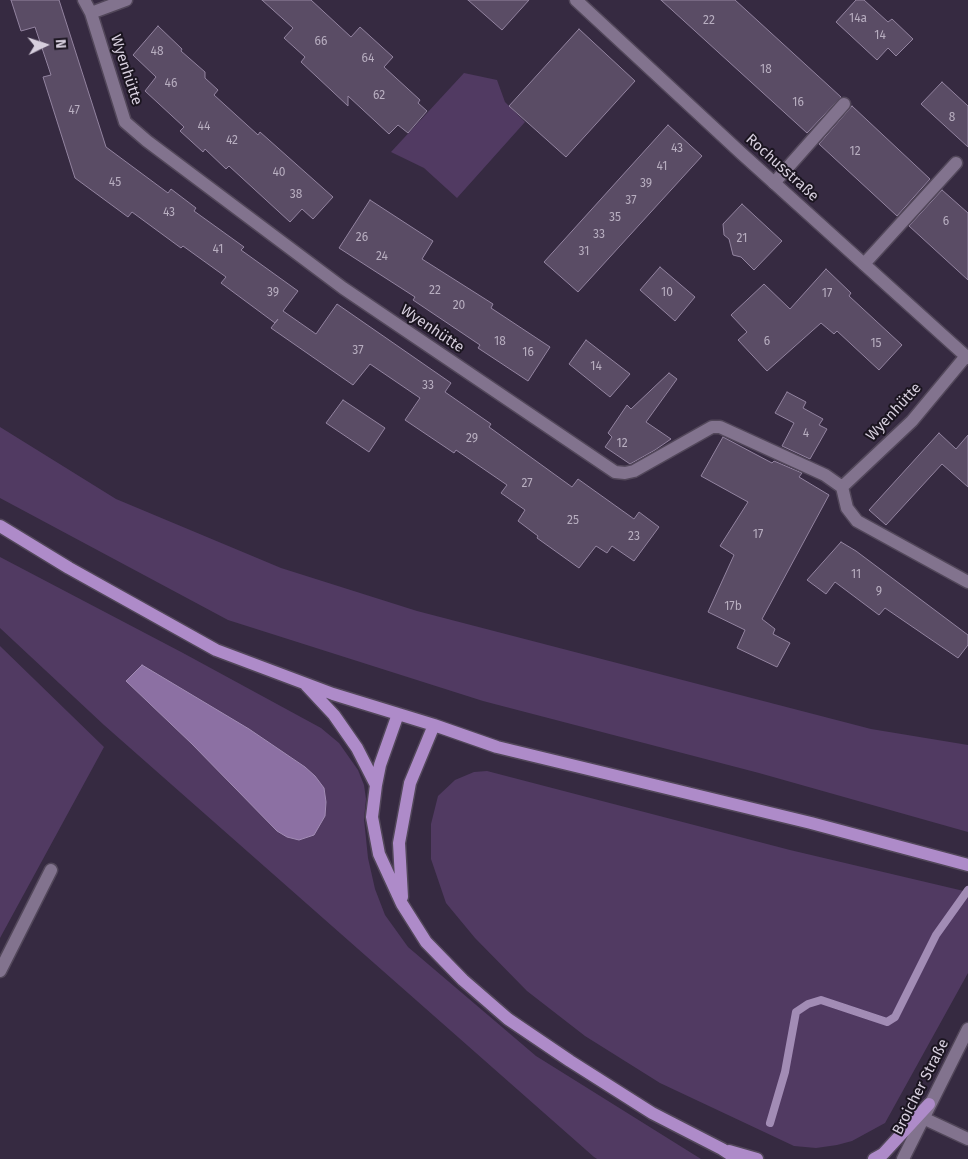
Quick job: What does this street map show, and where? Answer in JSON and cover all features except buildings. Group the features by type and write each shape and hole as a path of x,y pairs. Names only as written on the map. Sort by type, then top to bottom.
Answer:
{"main road":[{"path":"0,526 69,568 216,650 305,684 498,747 811,823 968,865"},
{"path":"305,684 334,715 357,748 376,785"},
{"path":"398,714 380,765 372,817 379,854 402,904 426,942 463,980 508,1018 570,1061 652,1113 722,1149 736,1159"},
{"path":"402,904 399,842 410,783 434,725"},
{"path":"874,1159 883,1154 929,1104"},
{"path":"722,1149 757,1159"}],"street":[{"name":"Wyenhütte","path":"84,0 91,13 125,122 155,147 343,288 615,472 625,473 634,471 712,428 720,427 825,475 842,487 912,420 967,356"},
{"path":"91,13 126,0"},
{"name":"Rochusstraße","path":"576,0 774,183 967,356"},
{"path":"774,183 844,104"},
{"path":"864,264 956,163"},
{"path":"842,487 847,508 857,521 968,582"},
{"path":"0,971 52,870"},
{"name":"Broicher Straße","path":"903,1159 968,1029"},
{"path":"923,1118 968,1139"}],"shaded area":[{"path":"464,73 497,80 505,102 525,122 457,198 424,168 391,152"},
{"path":"0,427 116,499 281,568 417,611 871,729 968,745 968,832 759,773 483,701 228,620 0,498"},
{"path":"0,557 321,728 339,743 358,770 364,785 366,799 364,819 368,858 375,889 385,915 408,947 536,1056 701,1159 597,1159 594,1157 104,725 0,628"},
{"path":"0,646 104,747 0,938"},
{"path":"142,665 249,729 305,767 315,776 324,788 326,802 325,816 314,835 299,840 287,837 277,831 192,744 126,681"},
{"path":"487,771 790,850 968,892 968,973 885,1123 852,1141 837,1145 816,1148 794,1146 660,1083 585,1036 527,991 475,938 446,903 431,859 431,824 438,796 455,780 474,772"}],"waterway":[{"path":"770,1123 785,1072 796,1012 808,1004 821,1000 887,1022 895,1017 936,935 968,890"}]}
